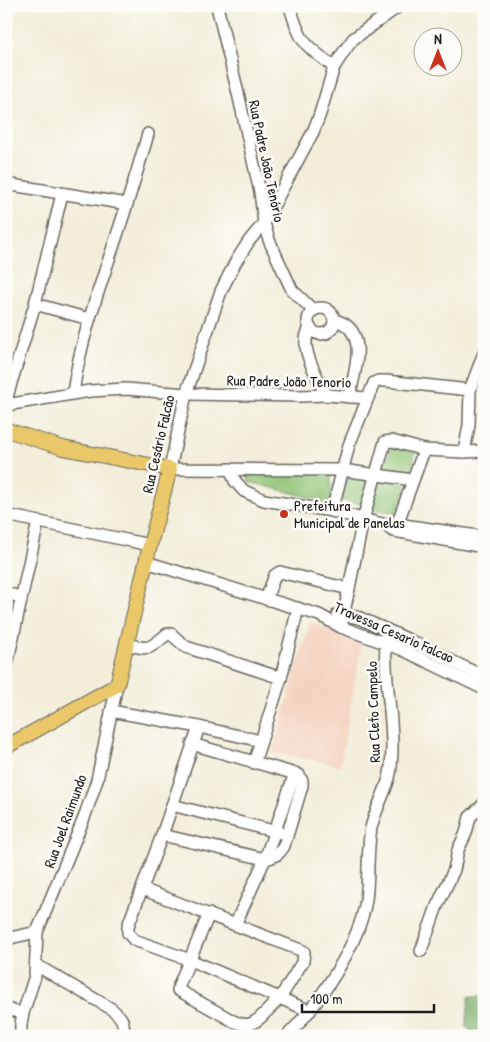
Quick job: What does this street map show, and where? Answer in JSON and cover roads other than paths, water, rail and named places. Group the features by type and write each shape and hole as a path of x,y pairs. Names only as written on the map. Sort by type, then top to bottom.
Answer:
{"main road":[{"path":"6,429 10,432 63,448 170,469"},
{"name":"Rua Cesário Falcão","path":"118,685 126,644 170,469"},
{"path":"6,748 118,685"}],"street":[{"name":"Rua Padre João Tenório","path":"217,6 236,84 269,240 292,290 313,310"},
{"path":"290,6 296,28 304,43 334,67"},
{"name":"Rua Cesário Falcão","path":"170,469 186,394 222,291 235,263 249,241 264,223 313,132 334,67 353,39 399,6"},
{"path":"73,393 77,362 89,319 148,134"},
{"path":"6,184 127,204"},
{"path":"6,400 35,304 62,194"},
{"path":"35,304 89,319"},
{"path":"320,308 327,309 332,313 334,320 332,328 325,333 316,333 310,328 308,322 309,315 313,310 320,308"},
{"path":"334,320 342,322 350,328 357,342 355,370 350,397"},
{"path":"310,328 305,337 306,349 326,395"},
{"path":"464,452 470,425 470,390 484,353"},
{"name":"Rua Padre João Tenorio","path":"6,405 73,393 126,389 186,394 326,395 367,398 371,386 378,380 470,390"},
{"path":"332,511 342,470 367,398"},
{"path":"341,627 362,520 387,441 392,440 424,450 484,451"},
{"path":"396,528 424,450"},
{"path":"170,469 342,470 413,480"},
{"path":"230,469 235,481 244,492 264,500 332,511 362,520 484,547"},
{"path":"6,516 150,545"},
{"path":"6,669 20,597 38,522"},
{"path":"396,528 484,537"},
{"name":"Travessa Cesario Falcao","path":"146,562 319,615 341,627 386,642 484,689"},
{"path":"266,598 275,575 280,572 349,589"},
{"path":"6,593 20,597"},
{"path":"254,763 281,678 298,608"},
{"name":"Travessa Cesario Falcao","path":"319,615 344,614 360,618 484,677"},
{"name":"Rua Cleto Campelo","path":"287,1036 310,1011 336,971 355,936 366,901 371,829 389,778 391,763 391,710 386,642 387,630"},
{"path":"126,644 146,648 152,647 167,634 171,634 186,647 281,678"},
{"name":"Rua Joel Raimundo","path":"37,932 97,780 118,685"},
{"path":"111,711 261,741"},
{"path":"198,727 162,835 128,926 128,933 134,940 190,960 310,1011"},
{"path":"162,835 265,859 275,857 280,853 288,834 302,786 301,778 294,773 192,744"},
{"path":"235,924 265,859 294,773"},
{"path":"421,951 437,906 454,870 458,850 466,833 470,817 484,804"},
{"path":"172,805 288,834"},
{"path":"142,889 235,924 304,952 302,961 280,998 253,1023 235,1022 178,990 208,914"},
{"path":"6,943 10,938 37,932 35,976 20,1024 21,1036"},
{"path":"36,964 121,1016 124,1022 123,1036"},
{"path":"6,1009 23,1012"}],"place":[{"name":"Prefeitura Municipal de Panelas","path":"284,514"}]}
